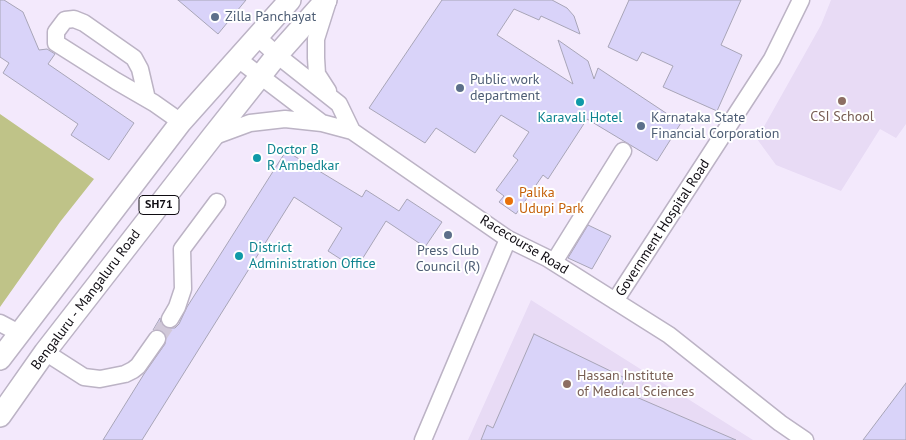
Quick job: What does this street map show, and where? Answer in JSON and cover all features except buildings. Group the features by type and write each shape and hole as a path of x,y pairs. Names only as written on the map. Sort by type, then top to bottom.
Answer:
{"main road":[{"name":"SH71","path":"0,359 181,122 290,0"},
{"name":"Bengaluru - Mangaluru Road","path":"0,416 50,346 212,137 260,76 327,0"},
{"path":"24,327 50,346"}],"street":[{"path":"327,0 316,39 317,74 339,104"},
{"name":"Government Hospital Road","path":"615,301 772,59 801,0"},
{"path":"147,99 140,69 134,58 84,23 74,18 65,20 56,32 56,43 181,122"},
{"name":"Racecourse Road","path":"256,37 277,56 339,104 352,131 508,239 554,262 669,335 780,423 805,440"},
{"path":"238,58 322,123"},
{"path":"212,137 250,123 285,119 322,123 352,131"},
{"path":"554,262 623,151"},
{"path":"170,319 177,307 183,289 182,249 217,202"},
{"path":"423,440 508,239"},
{"path":"0,323 24,327"},
{"path":"50,346 84,377 100,379 125,374 133,370 138,366 157,339"}],"shaded area":[{"name":"CSI School","path":"831,0 906,0 906,124 896,138 880,129 841,191 776,165 757,139 821,25"},
{"name":"Hassan Institute of Medical Sciences","path":"531,300 753,440 468,440"}],"green space":[{"path":"0,114 94,179 60,222 0,307"}],"tunnel":[{"path":"157,339 170,319"}],"place":[{"name":"Zilla Panchayat","path":"215,17"},
{"name":"Public work department","path":"460,88"},
{"name":"CSI School","path":"842,101"},
{"name":"Karavali Hotel","path":"580,102"},
{"name":"Karnataka State Financial Corporation","path":"641,126"},
{"name":"Doctor B R Ambedkar","path":"257,158"},
{"name":"Palika Udupi Park","path":"509,201"},
{"name":"Press Club Council (R)","path":"448,235"},
{"name":"District Administration Office","path":"239,256"},
{"name":"Hassan Institute of Medical Sciences","path":"567,384"}]}
